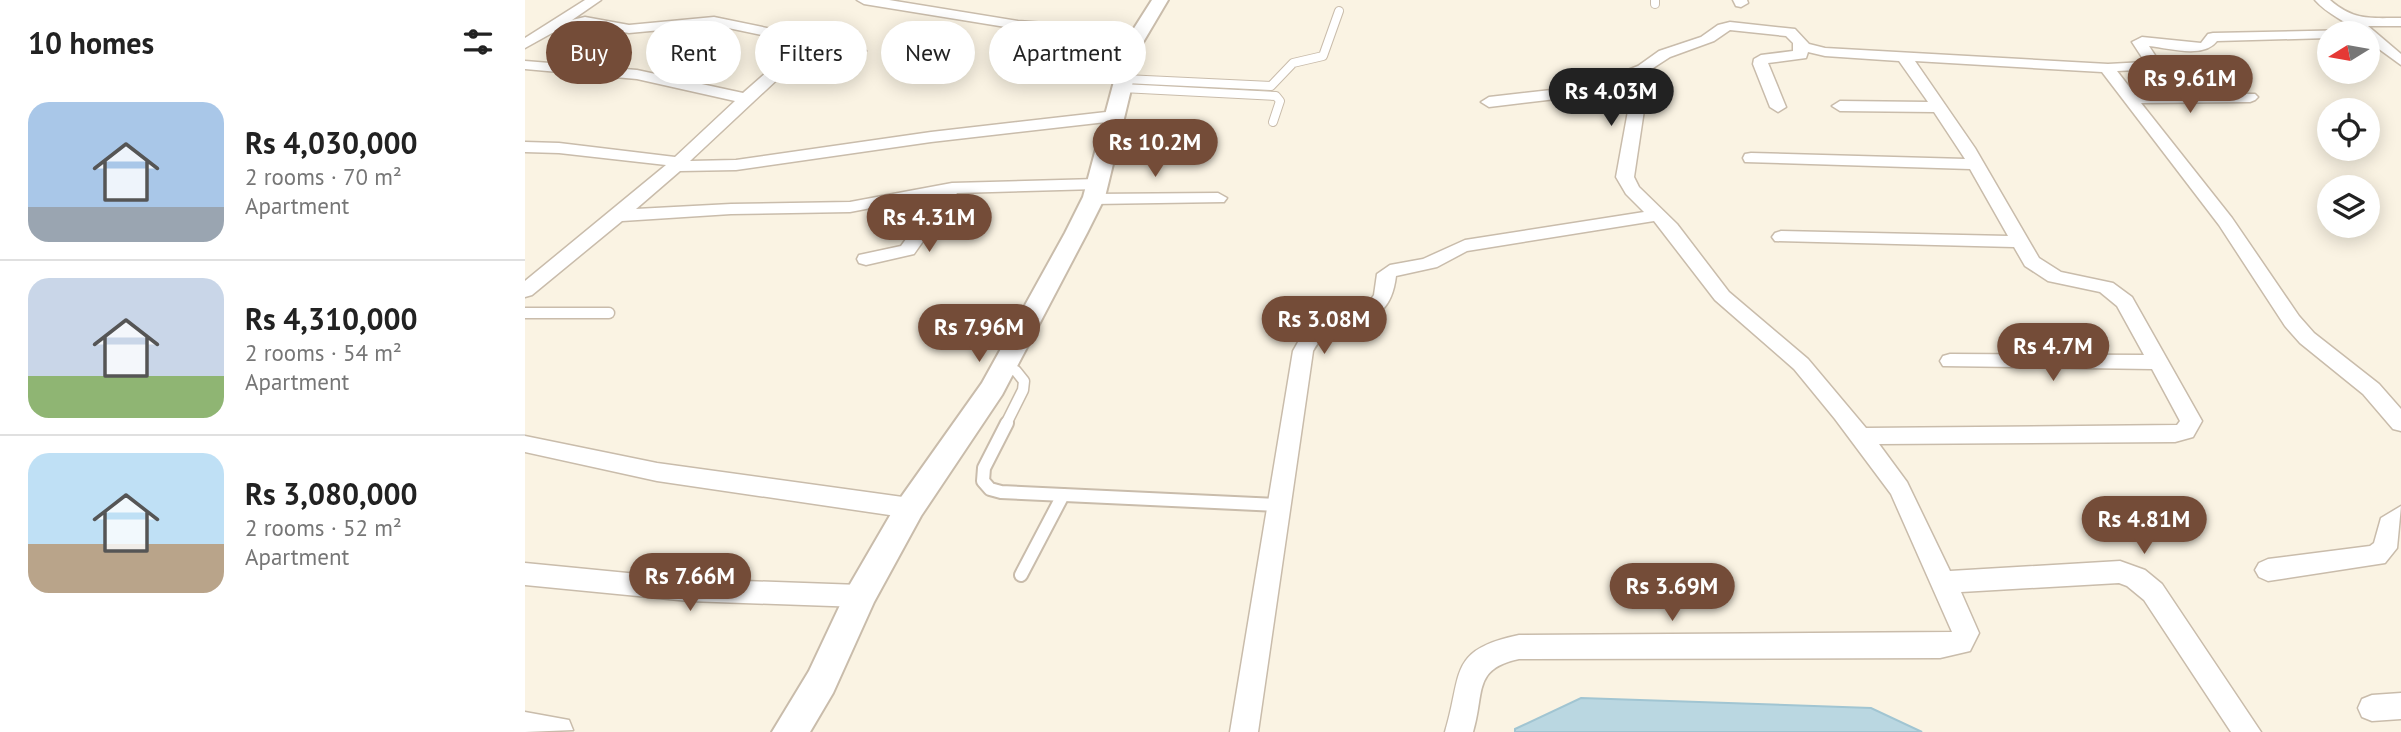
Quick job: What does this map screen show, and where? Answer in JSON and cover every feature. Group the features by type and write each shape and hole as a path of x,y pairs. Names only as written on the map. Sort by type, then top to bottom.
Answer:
{"street":[{"path":"561,21 593,0"},
{"path":"864,0 989,21"},
{"path":"1146,23 1160,0"},
{"path":"2322,0 2346,21"},
{"path":"632,29 714,21 755,30"},
{"path":"2380,24 2401,22"},
{"path":"1489,102 1590,90 1643,69 1668,52 1706,40 1725,27 1782,30 1795,34 1801,55 1761,59 1760,64 1778,107"},
{"path":"1800,44 1816,51 2107,68 2152,66 2153,63 2139,43 2142,41 2202,47 2213,37 2317,30"},
{"path":"525,44 546,31"},
{"path":"2380,44 2401,61"},
{"path":"1860,436 2175,434 2185,431 2191,421 2125,302 2115,292 2094,282 2055,277 2032,262 1967,148 1906,58"},
{"path":"525,65 584,66 681,80 746,99"},
{"path":"2107,68 2226,222 2291,321 2307,338 2371,389 2401,423"},
{"path":"1459,732 1469,682 1478,661 1496,650 1519,647 1940,646 1961,643 1966,633 1911,510 1860,436 1801,364 1722,296 1671,228 1632,190 1625,177 1643,69"},
{"path":"525,291 617,216 763,84"},
{"path":"790,732 821,682 860,596 910,508 957,443 1004,367 1095,192 1123,84"},
{"path":"2129,98 2250,97"},
{"path":"1840,106 1937,107"},
{"path":"525,147 559,148 676,164 736,164 931,136 1115,116"},
{"path":"1751,158 1975,164"},
{"path":"617,216 731,209 850,207 914,192 952,188 1218,198"},
{"path":"866,259 907,250 952,188"},
{"path":"1244,732 1303,351 1307,342 1320,327 1376,307 1384,295 1390,270 1432,262 1465,246 1559,233 1657,215"},
{"path":"1781,237 2020,242"},
{"path":"1950,361 2157,362"},
{"path":"525,444 657,471 910,508"},
{"path":"2268,570 2376,556 2385,548 2390,525 2401,516"},
{"path":"1942,582 2120,572 2136,578 2153,592 2247,732"},
{"path":"530,580 689,590 860,596"},
{"path":"2372,708 2401,706"},
{"path":"525,725 559,730"}],"lane":[{"path":"1123,84 1271,86 1293,63 1323,56 1339,11"},
{"path":"1123,84 1276,96 1280,101 1273,122"},
{"path":"525,313 609,313"},
{"path":"1004,367 1022,376 1023,390 984,468 983,481 990,489 1001,492 1279,505"},
{"path":"1021,575 1063,495"}],"water":[{"path":"1581,698 1871,708 1922,732 1515,732 1515,729"}]}
